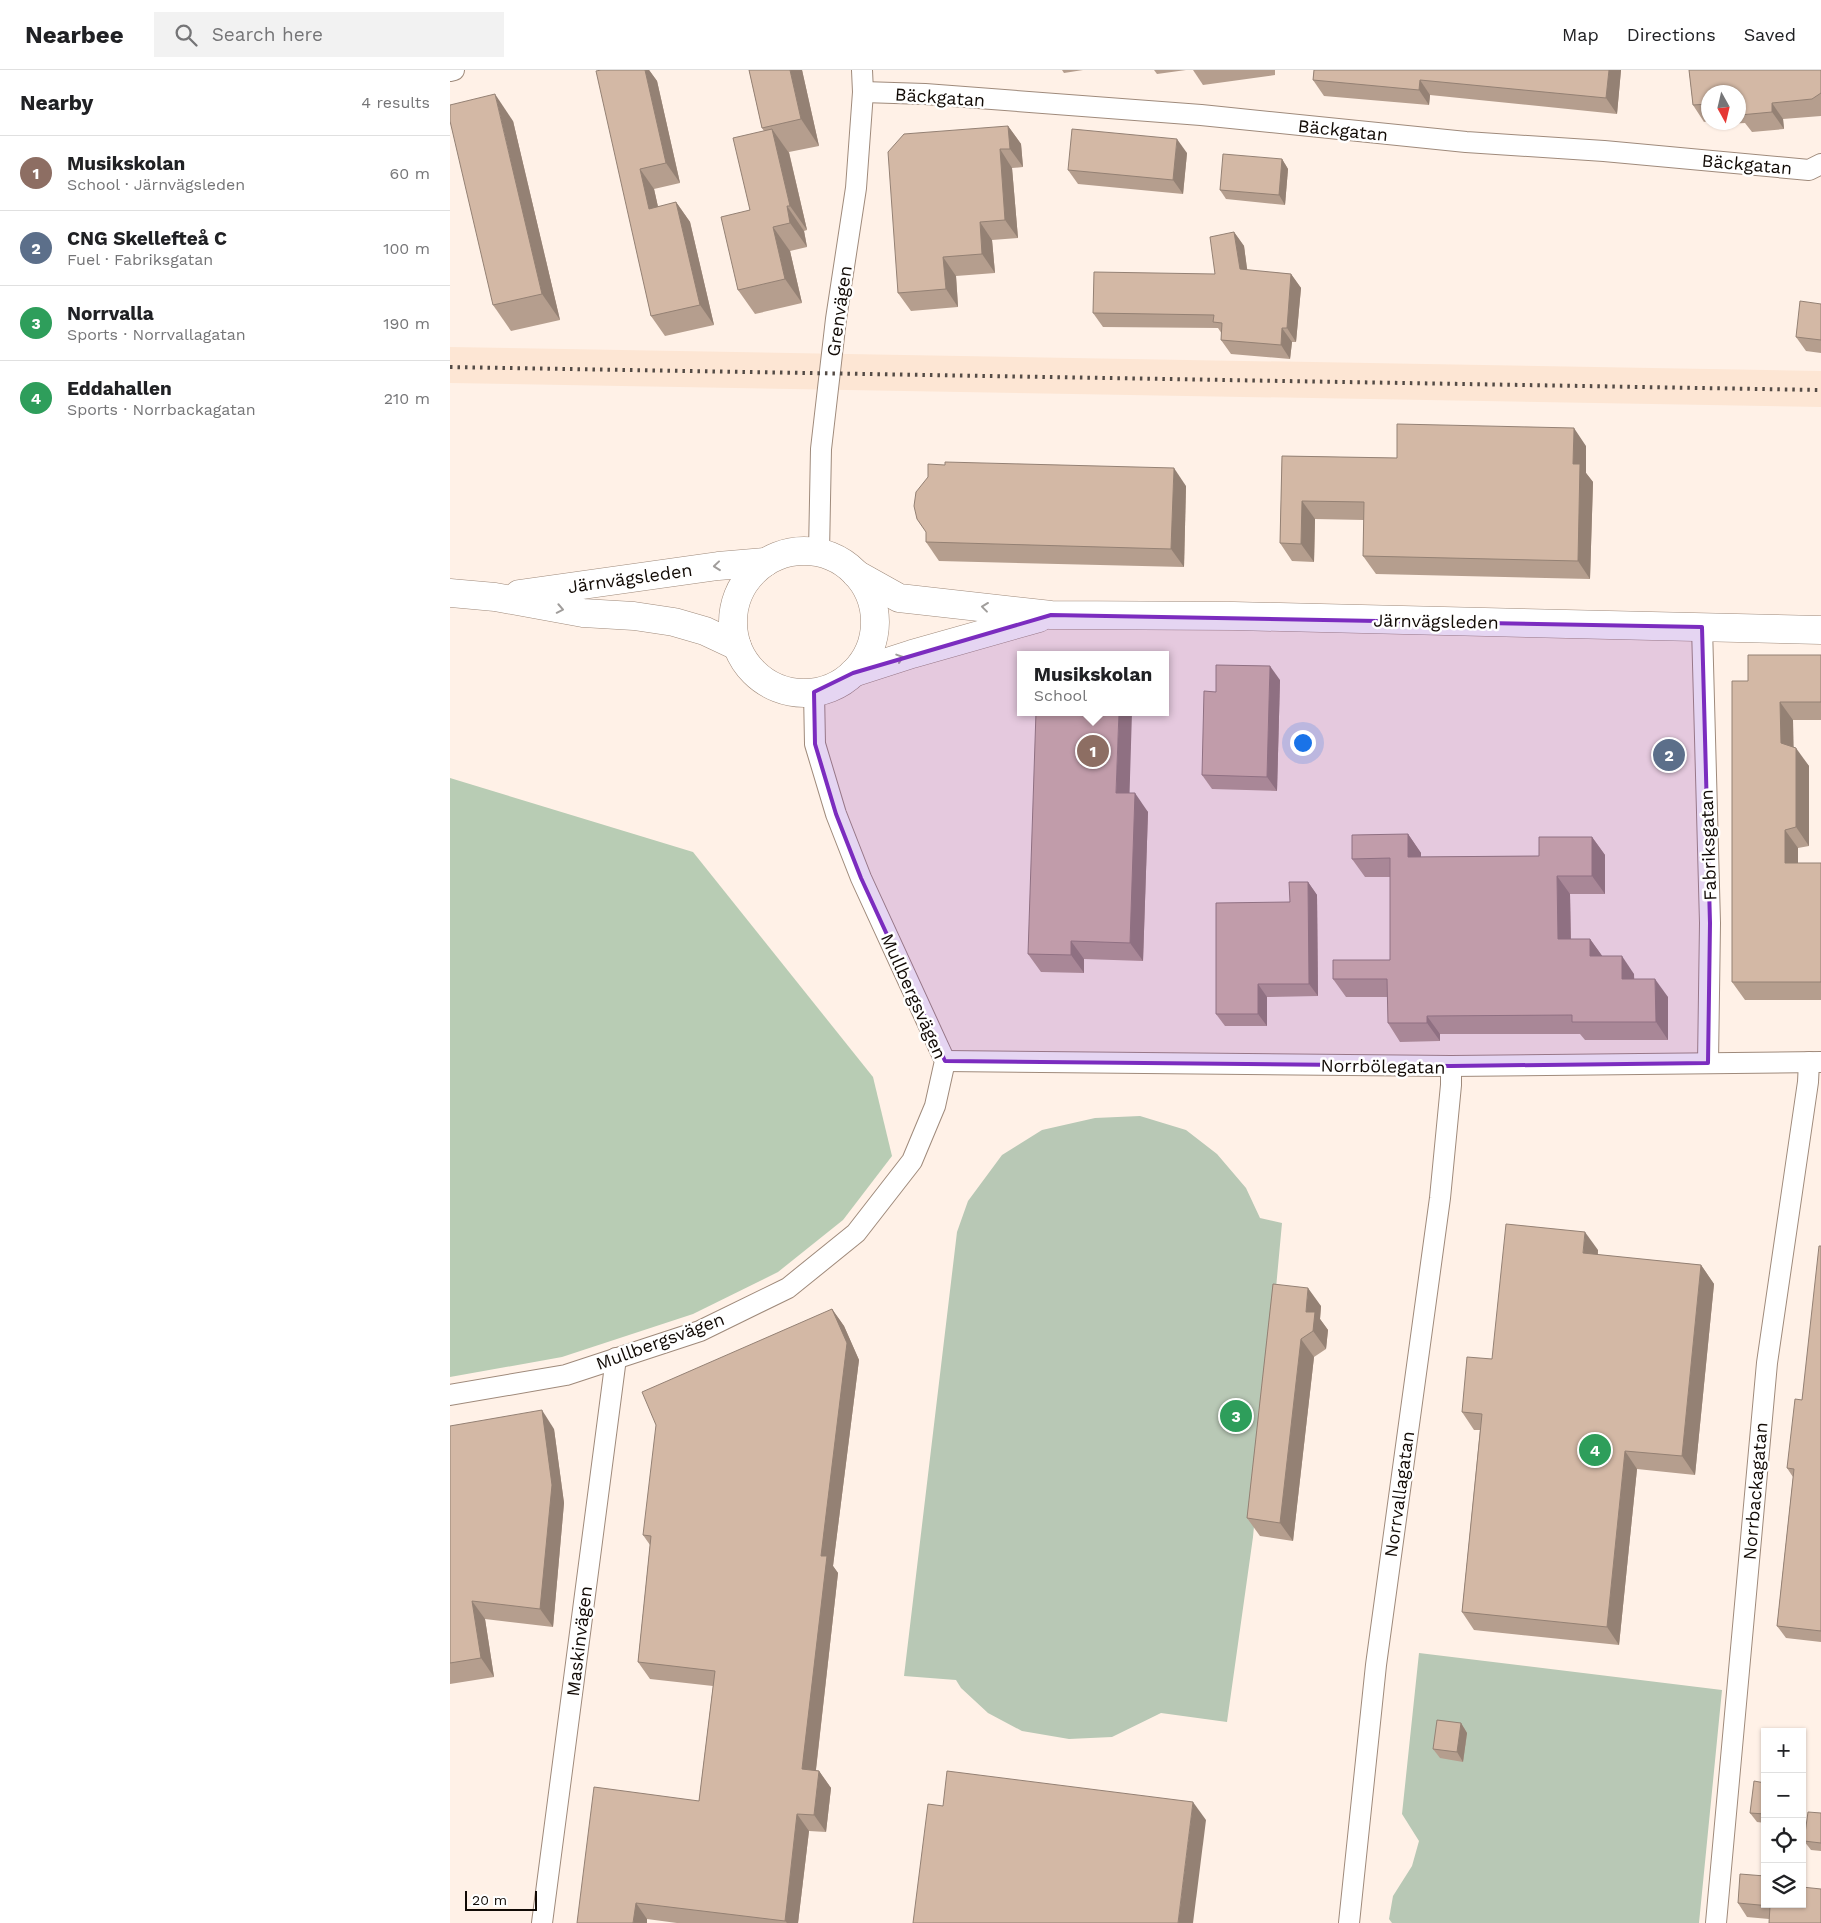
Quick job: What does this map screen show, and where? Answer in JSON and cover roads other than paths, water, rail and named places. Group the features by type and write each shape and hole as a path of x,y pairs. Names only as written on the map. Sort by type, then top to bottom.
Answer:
{"main road":[{"path":"819,552 845,564 856,574 870,594 874,606 875,624 872,642 868,654 853,673 835,685 814,692 787,691 762,679 748,664 737,646 733,619 739,593 750,576 766,562 786,553 819,552"},
{"name":"Järnvägsleden","path":"495,597 718,566 766,562"},
{"name":"Järnvägsleden","path":"856,574 899,598 1051,615 1234,616 1821,630"},
{"name":"Järnvägsleden","path":"450,593 495,597 583,613 634,616 674,622 705,631 737,646"},
{"name":"Järnvägsleden","path":"853,673 912,654 1051,615"}],"street":[{"path":"450,71 454,70"},
{"name":"Grenvägen","path":"819,552 821,449 836,319 856,188 864,92 862,70"},
{"name":"Bäckgatan","path":"864,92 925,94 1201,116 1466,142 1613,152 1809,170 1821,164"},
{"name":"Fabriksgatan","path":"1702,627 1710,923 1708,1063"},
{"name":"Mullbergsvägen","path":"450,1395 566,1375 700,1331 788,1288 856,1233 912,1161 935,1106 946,1061 860,878 836,814 815,744 814,692"},
{"name":"Norrbölegatan","path":"946,1061 1451,1066 1815,1062"},
{"name":"Norrbackagatan","path":"1716,1923 1767,1363 1808,1082 1815,1062"},
{"name":"Norrvallagatan","path":"1349,1923 1376,1664 1440,1198 1452,1085 1451,1066"},
{"name":"Maskinvägen","path":"542,1923 616,1358"}],"railway":[{"path":"450,367 1821,390"}],"place":[{"name":"Musikskolan","path":"1093,751"},
{"name":"CNG Skellefteå C","path":"1669,755"},
{"name":"Norrvalla","path":"1236,1416"},
{"name":"Eddahallen","path":"1595,1450"}]}
